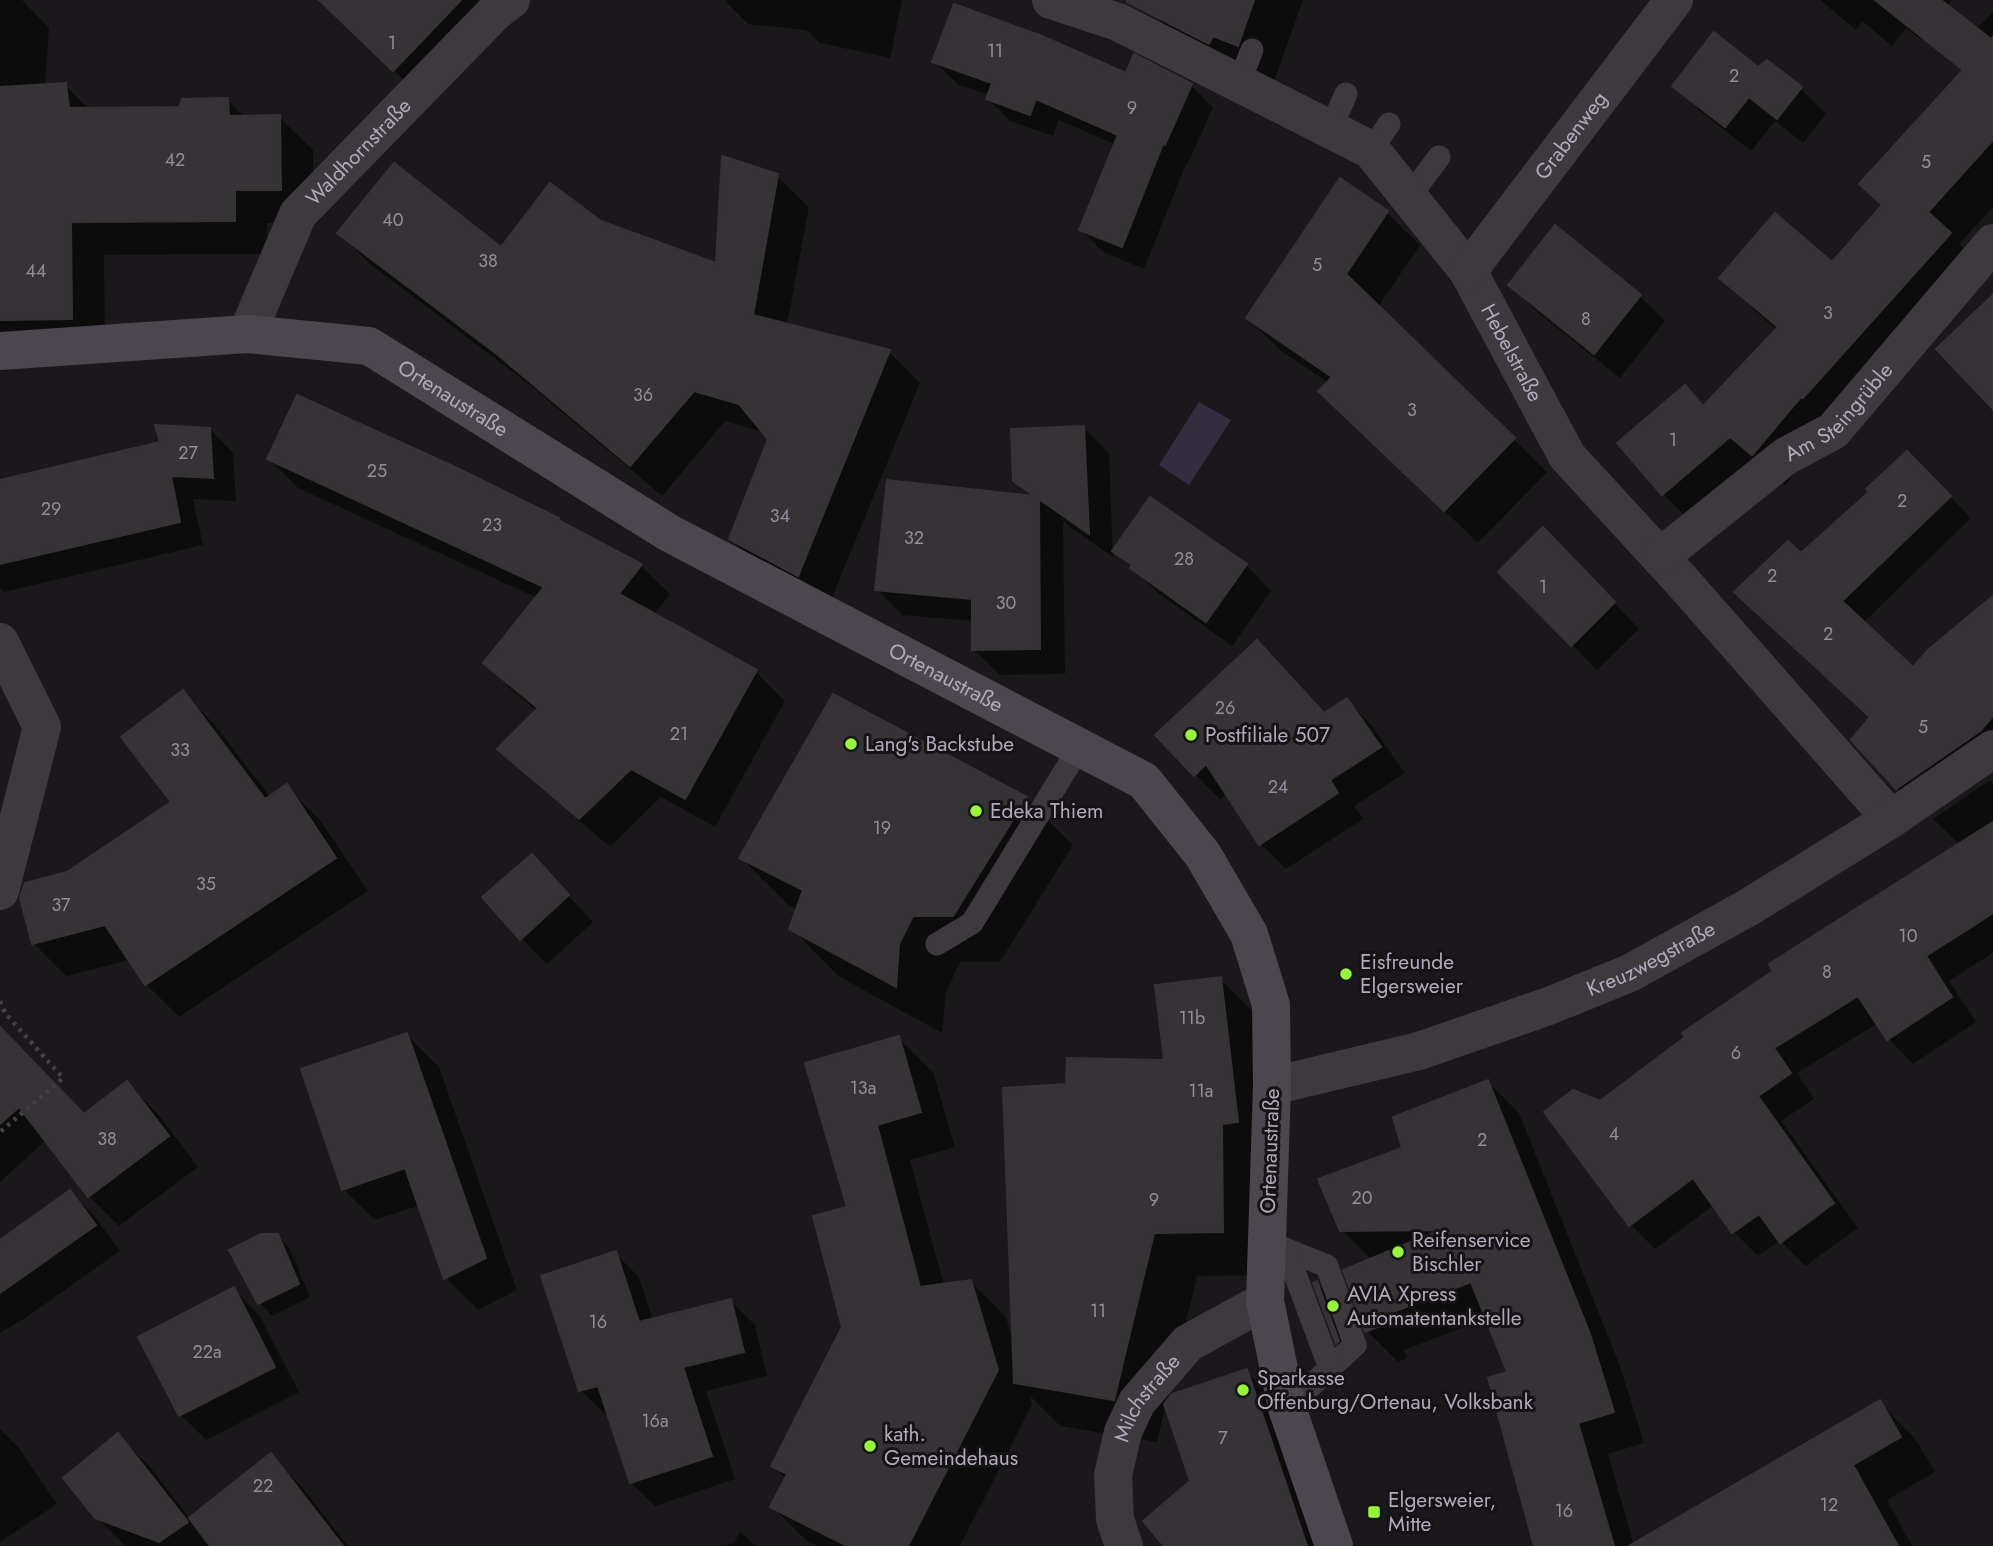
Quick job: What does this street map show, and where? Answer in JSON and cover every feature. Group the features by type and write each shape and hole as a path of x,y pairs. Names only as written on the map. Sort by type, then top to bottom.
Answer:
{"street":[{"name":"Waldhornstraße","path":"247,334 298,214 496,11 511,0"},
{"name":"Hebelstraße","path":"1051,0 1245,67 1331,130 1380,137 1409,197 1468,271 1567,456 1660,557 1891,819"},
{"name":"Grabenweg","path":"1468,271 1674,0"},
{"name":"Am Steingrüble","path":"1660,557 1786,456 1833,431 1993,243"},
{"name":"Ortenaustraße","path":"0,351 247,334 369,346 668,533 1144,781 1203,855 1249,934 1270,1005 1276,1246 1265,1301 1287,1408 1334,1546"},
{"path":"0,642 42,727 0,891"},
{"name":"Kreuzwegstraße","path":"1272,1086 1419,1051 1546,1007 1630,973 1749,907 1891,819 1993,749"},
{"name":"Milchstraße","path":"1124,1546 1115,1519 1113,1475 1123,1432 1137,1402 1188,1343 1265,1301"}],"lane":[{"path":"1331,130 1346,94"},
{"path":"1409,197 1439,158"},
{"path":"937,944 972,923 1079,748"},
{"path":"1276,1246 1330,1368"},
{"path":"1276,1246 1327,1266 1355,1345 1287,1408"}],"path":[{"path":"0,1001 5,1013 63,1078 0,1132"}],"shaded area":[{"path":"1199,402 1231,420 1189,485 1159,465"}],"building":[{"path":"319,0 461,0 393,71"},
{"path":"1127,0 1254,0 1238,46 1213,36 1209,44"},
{"path":"1875,0 1941,0 1991,39 1993,37 1993,140 1928,212 1951,233 1803,398 1801,397 1752,455 1730,437 1662,495 1617,443 1685,385 1703,406 1778,327 1719,278 1775,213 1832,262 1882,205 1859,184 1963,70"},
{"path":"954,4 1042,36 1126,73 1134,54 1192,84 1165,145 1163,144 1122,247 1079,230 1118,135 1036,99 1030,115 986,99 992,83 932,62"},
{"path":"1714,32 1758,67 1767,60 1802,87 1777,119 1749,97 1725,127 1672,86"},
{"path":"66,83 69,108 179,107 182,99 228,98 229,116 280,115 281,190 235,190 235,221 71,222 72,319 0,320 0,87"},
{"path":"722,156 778,174 753,315 890,350 798,576 729,539 768,439 739,404 694,391 630,466 498,355 337,233 394,163 501,247 550,183 601,221 716,263"},
{"path":"1340,178 1388,211 1346,274 1515,438 1444,511 1318,391 1332,377 1246,318"},
{"path":"1555,225 1641,295 1594,354 1508,285"},
{"path":"1993,295 1993,409 1936,349"},
{"path":"297,395 455,467 559,518 558,520 642,564 619,594 757,670 685,799 631,769 579,819 497,749 538,708 483,663 544,587 267,459"},
{"path":"155,425 210,428 213,478 171,476 180,522 0,564 0,480 160,442"},
{"path":"1084,426 1089,534 1039,499 1040,649 972,650 972,599 875,590 887,480 1034,496 1013,481 1011,429"},
{"path":"1907,451 1951,496 1842,601 1913,667 1929,649 1993,596 1993,716 1980,731 1896,789 1851,740 1870,717 1734,592 1788,541 1801,553 1869,492 1866,489"},
{"path":"1150,497 1247,564 1206,622 1130,568 1132,565 1112,551"},
{"path":"1543,527 1615,602 1571,646 1498,572"},
{"path":"1257,640 1324,713 1347,698 1381,747 1330,780 1338,793 1259,845 1206,764 1194,776 1155,735"},
{"path":"183,690 265,799 287,784 336,858 145,985 105,925 32,944 20,898 25,883 67,872 171,802 121,737"},
{"path":"833,694 1027,797 953,916 913,916 899,944 896,987 789,929 803,890 739,858"},
{"path":"1993,822 1993,913 1926,956 1952,997 1887,1040 1858,996 1774,1048 1791,1073 1758,1096 1834,1203 1780,1243 1759,1214 1732,1233 1693,1178 1629,1226 1544,1112 1573,1090 1600,1101 1685,1037 1682,1033 1773,971 1769,964"},
{"path":"532,854 569,895 520,940 482,897"},
{"path":"1221,977 1238,1122 1222,1124 1223,1232 1154,1233 1114,1400 1014,1383 1003,1088 1066,1084 1067,1058 1164,1060 1155,985"},
{"path":"0,1027 84,1114 127,1081 169,1136 88,1197 19,1107 0,1124"},
{"path":"407,1033 486,1258 444,1279 405,1168 342,1190 301,1069"},
{"path":"899,1036 921,1112 877,1125 920,1287 971,1280 998,1370 908,1546 847,1546 770,1507 787,1474 771,1466 842,1327 813,1216 847,1207 805,1063"},
{"path":"1488,1080 1590,1334 1614,1412 1578,1423 1614,1546 1534,1546 1488,1378 1507,1372 1471,1282 1375,1319 1378,1327 1365,1332 1343,1270 1440,1230 1340,1231 1318,1179 1402,1148 1393,1117"},
{"path":"70,1190 96,1225 0,1293 0,1240"},
{"path":"261,1234 278,1234 299,1284 258,1304 229,1250"},
{"path":"616,1251 639,1322 731,1299 744,1352 683,1367 712,1456 630,1483 598,1386 579,1391 541,1276"},
{"path":"1317,1281 1339,1341 1336,1344 1313,1283"},
{"path":"234,1287 275,1367 179,1416 138,1337"},
{"path":"1247,1369 1307,1546 1164,1546 1143,1521 1190,1481 1164,1404 1172,1394"},
{"path":"1880,1400 1901,1437 1853,1465 1898,1546 1629,1546"},
{"path":"118,1433 188,1522 159,1542 95,1518 63,1478"},
{"path":"271,1453 343,1546 210,1546 189,1518"}],"place":[{"name":"Postfiliale 507","path":"1191,735"},
{"name":"Lang's Backstube","path":"851,744"},
{"name":"Edeka Thiem","path":"976,811"},
{"name":"Eisfreunde Elgersweier","path":"1346,974"},
{"name":"Reifenservice Bischler","path":"1398,1252"},
{"name":"AVIA Xpress Automatentankstelle","path":"1333,1306"},
{"name":"Sparkasse Offenburg/Ortenau, Volksbank","path":"1243,1390"},
{"name":"kath. Gemeindehaus","path":"870,1446"},
{"name":"Elgersweier, Mitte","path":"1374,1512"}]}
